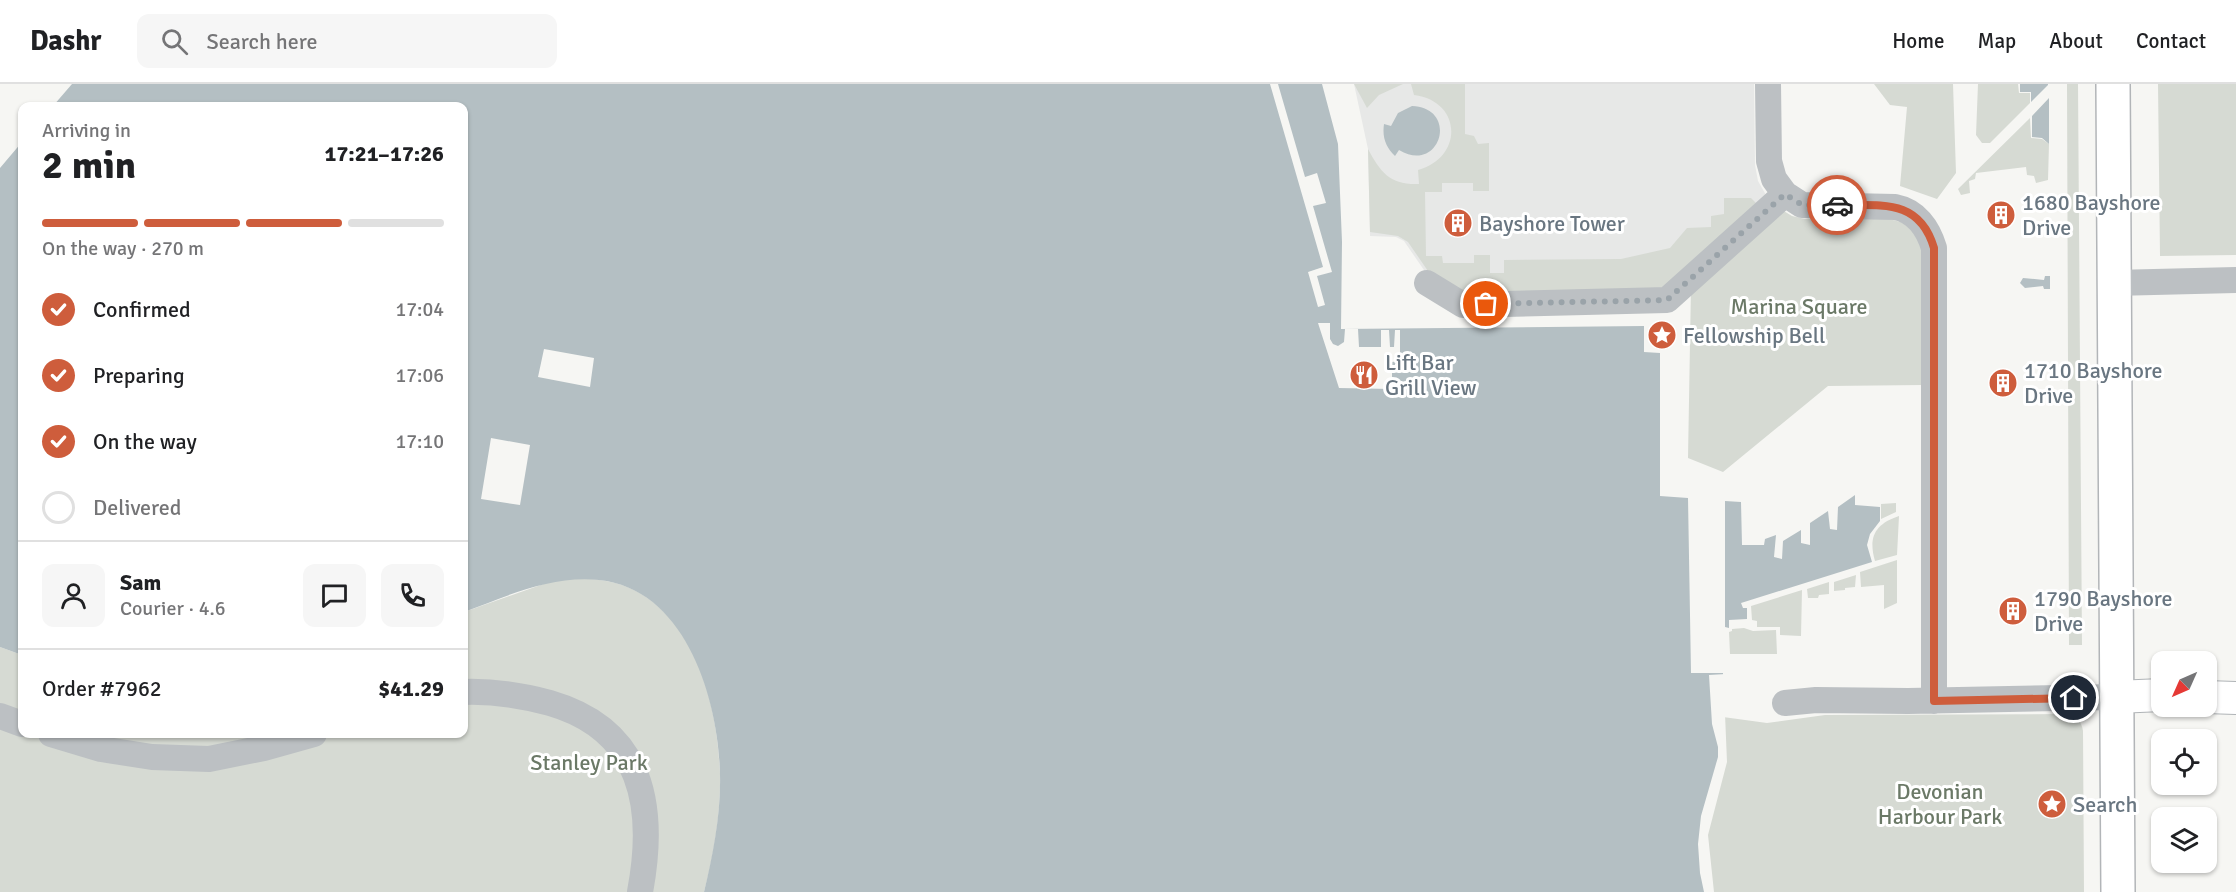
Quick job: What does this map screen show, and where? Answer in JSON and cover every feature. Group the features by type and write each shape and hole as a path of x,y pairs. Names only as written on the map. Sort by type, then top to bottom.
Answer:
{"highway":[{"path":"2113,84 2118,892"}],"main road":[{"path":"2116,696 2151,695"},
{"path":"2217,697 2236,698"}],"street":[{"path":"1768,84 1769,161 1774,179 1785,194 1802,205 1899,208 1920,220 1931,239 1935,256 1934,701"},
{"path":"1427,283 1463,305 1667,300 1785,194"},
{"path":"2113,283 2236,280"},
{"path":"468,692 506,693 537,699 583,716 610,734 632,768 643,799 647,839 640,892"},
{"path":"1785,703 1816,700 1934,701 2116,696"},
{"path":"0,716 18,723"},
{"path":"65,738 101,748 152,757 209,759 300,738"}],"shaded area":[{"path":"72,84 1322,84 1338,144 1342,242 1341,329 1644,326 1644,352 1660,353 1660,496 1688,498 1691,673 1723,673 1724,761 1706,836 1713,892 704,892 718,819 720,775 718,746 713,715 704,684 692,654 676,626 655,604 629,588 599,580 581,579 547,584 468,611 468,102 56,102"},
{"path":"1354,84 1754,84 1755,165 1758,181 1766,195 1661,294 1426,273 1404,241 1396,237 1370,236 1368,149"},
{"path":"2020,84 2048,85 2031,102 2031,92 2020,92"},
{"path":"2049,98 2049,144 2042,138 2032,137 2032,116"},
{"path":"1412,106 1427,109 1436,117 1440,127 1439,138 1434,148 1425,154 1413,155 1399,150 1395,156 1385,142 1384,124 1391,126 1398,113"},
{"path":"18,147 18,654 0,647 0,168"},
{"path":"2045,276 2050,276 2050,289 2044,289 2043,286 2025,288 2020,283 2023,278 2044,280"},
{"path":"1855,495 1855,505 1880,507 1880,521 1870,534 1867,545 1872,562 1741,603 1743,608 1747,608 1747,619 1729,620 1729,628 1725,627 1725,501 1741,502 1742,545 1764,545 1765,539 1776,535 1774,557 1782,559 1783,541 1801,530 1801,543 1810,545 1810,523 1828,511 1830,529 1837,530 1838,507"}],"green space":[{"path":"1354,84 1403,84 1379,95 1367,108"},
{"path":"1411,84 1465,84 1465,134 1474,136 1478,144 1489,143 1489,191 1473,191 1473,183 1442,183 1442,192 1425,192 1426,256 1442,256 1443,263 1474,263 1474,255 1490,255 1490,273 1504,273 1504,260 1621,259 1670,248 1687,228 1711,227 1711,216 1724,214 1724,198 1751,198 1756,203 1660,293 1476,296 1455,291 1430,274 1408,242 1398,236 1370,232 1368,149 1377,165 1388,176 1401,182 1419,184 1418,170 1433,163 1444,154 1450,142 1451,130 1448,118 1441,107 1430,99 1414,95"},
{"path":"1874,84 1953,84 1956,173 1937,199 1900,186 1907,107 1890,105"},
{"path":"1978,84 2018,84 2019,93 2030,93 2030,103 1990,143 1982,143 1976,135"},
{"path":"2067,84 2078,84 2082,645 2069,645"},
{"path":"2158,84 2236,84 2236,255 2160,256"},
{"path":"2030,118 2031,138 2042,139 2049,144 2048,180 2036,183 2034,176 2027,175 2026,167 1976,173 1975,179 1969,181 1970,193 1961,195 1958,189"},
{"name":"Marina Square","path":"1777,207 1792,216 1805,219 1871,218 1896,221 1908,226 1913,232 1922,251 1923,385 1828,386 1723,472 1688,458 1691,286"},
{"path":"1896,503 1896,512 1881,519 1881,504"},
{"path":"1899,516 1897,555 1875,561 1872,545 1875,532 1884,523"},
{"path":"1897,560 1897,603 1884,609 1884,585 1861,587 1860,572"},
{"path":"1856,575 1855,587 1834,591 1834,582"},
{"name":"Stanley Park","path":"577,578 600,580 622,585 647,598 668,616 685,638 698,663 714,719 720,774 716,833 704,892 0,892 0,647 18,654 18,738 468,738 468,611 552,581"},
{"path":"1829,582 1829,594 1819,595 1818,598 1808,598 1807,589"},
{"path":"1802,590 1801,636 1780,635 1780,627 1757,627 1757,621 1752,620 1751,606"},
{"path":"1744,628 1753,631 1776,630 1777,654 1730,654 1729,632 1732,629"},
{"name":"Devonian Harbour Park","path":"2064,714 2077,719 2083,731 2084,892 1713,892 1706,836 1723,717 1767,723 1825,715"}],"pier":[{"path":"1270,84 1278,84 1305,177 1317,173 1326,203 1313,206 1332,272 1317,276 1325,305 1318,307 1308,272 1323,267"},
{"name":"Lift Bar Grill View","path":"1318,323 1330,323 1330,339 1338,346 1344,342 1345,329 1358,329 1359,347 1381,347 1381,330 1389,330 1390,347 1394,347 1395,330 1400,330 1400,361 1392,362 1392,389 1339,388"},
{"path":"544,349 594,358 590,387 538,377"},
{"path":"491,438 530,445 520,505 481,499"},
{"path":"1726,674 1727,762 1708,835 1714,892 1704,892 1698,844 1701,816 1718,757 1712,724 1709,675"}],"way so far":[{"path":"1486,304 1667,300 1785,194 1802,205 1837,205"}],"place":[{"name":"1680 Bayshore Drive","path":"2001,215"},
{"name":"Bayshore Tower","path":"1458,223"},
{"name":"Fellowship Bell","path":"1662,335"},
{"name":"Lift Bar Grill View","path":"1364,375"},
{"name":"1710 Bayshore Drive","path":"2003,383"},
{"name":"1790 Bayshore Drive","path":"2013,611"},
{"name":"Search","path":"2052,804"}],"route":[{"path":"1837,205 1904,209 1914,215 1924,226 1934,248 1934,701 2074,698"}]}
